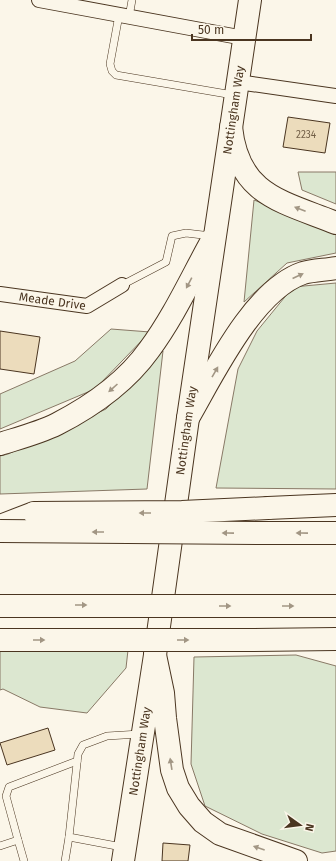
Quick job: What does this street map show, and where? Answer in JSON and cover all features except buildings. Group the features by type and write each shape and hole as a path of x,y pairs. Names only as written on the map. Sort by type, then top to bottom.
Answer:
{"main road":[{"name":"Nottingham Way","path":"124,854 155,655 214,237 250,0"},
{"path":"231,127 232,142 237,159 246,174 256,185 273,198 336,223"},
{"path":"0,444 56,425 86,408 110,391 129,374 149,351 167,323 214,237"},
{"path":"188,418 243,326 261,304 280,285 303,273 336,268"},
{"path":"0,526 34,514 182,512 336,504"},
{"path":"0,531 336,533"},
{"path":"0,606 336,606"},
{"path":"312,639 336,648"},
{"path":"0,640 336,639"},
{"path":"155,655 163,693 172,770 178,788 189,806 203,822 220,834 296,861"}],"street":[{"path":"39,0 244,38"},
{"path":"237,88 336,96"},
{"name":"Meade Drive","path":"0,294 87,306 122,285"}],"lane":[{"path":"132,0 124,16 110,64 112,71 116,75 237,88"},
{"path":"122,285 166,262 172,236 186,233 214,237"},
{"path":"65,861 78,754 83,745 107,736 142,734"},
{"path":"24,861 6,796 9,787 77,761"},
{"path":"69,837 124,854"},
{"path":"0,846 18,840"}],"green space":[{"path":"298,172 336,172 336,204 302,190"},
{"path":"254,200 336,232 336,253 287,263 244,302"},
{"path":"336,283 336,489 216,488 238,369 257,331 293,287"},
{"path":"111,329 150,332 95,389 0,429 0,394 75,361"},
{"path":"163,351 147,489 0,494 0,456 8,454 106,409"},
{"path":"128,650 126,668 87,713 40,707 3,689 0,690 0,651"},
{"path":"296,655 336,666 336,851 322,853 262,834 205,806 191,764 194,657"}]}
